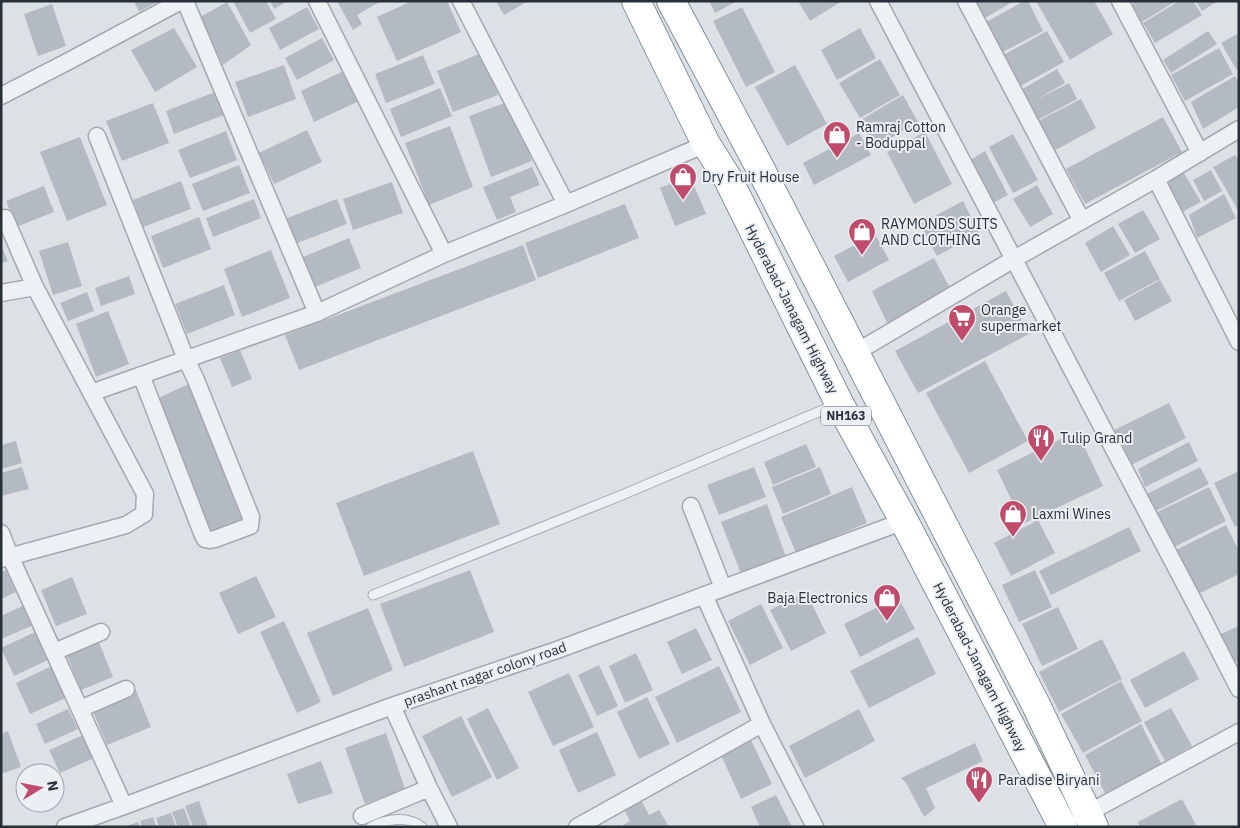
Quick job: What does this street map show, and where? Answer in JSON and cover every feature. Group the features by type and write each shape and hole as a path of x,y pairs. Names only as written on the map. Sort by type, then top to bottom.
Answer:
{"highway":[{"name":"Hyderabad-Janagam Highway","path":"636,1 706,144 728,179 840,403 904,521 1063,827"},
{"name":"NH163","path":"671,1 764,174 1036,705 1091,820"},
{"path":"1007,720 1036,705"}],"street":[{"path":"1,96 181,1"},
{"path":"184,1 317,312"},
{"path":"317,1 444,254"},
{"path":"461,1 566,204"},
{"path":"878,1 1239,689"},
{"path":"966,1 1082,221"},
{"path":"1120,1 1200,153"},
{"path":"855,353 1239,129"},
{"path":"97,136 251,517 250,526 215,539 205,538 141,375"},
{"path":"91,393 317,312 444,254 706,144"},
{"path":"1156,179 1239,342"},
{"path":"5,218 36,287 145,494 144,514 126,525 6,558"},
{"path":"1,293 36,287"},
{"path":"691,506 723,588"},
{"name":"prashant nagar colony road","path":"65,827 392,706 558,650 904,521"},
{"path":"1,533 6,558 54,652 124,806"},
{"path":"704,595 762,724 815,827"},
{"path":"54,652 101,632"},
{"path":"80,709 126,689"},
{"path":"392,706 428,788 449,827"},
{"path":"577,827 762,724"},
{"path":"1091,820 1239,732"},
{"path":"367,821 428,788"}],"lane":[{"path":"373,595 622,495 840,403"},
{"path":"367,821 397,819 412,821 422,827"}],"building":[{"path":"134,1 159,1 139,12"},
{"path":"233,1 266,1 276,19 250,33"},
{"path":"270,1 288,1 274,9"},
{"path":"337,1 381,1 357,15 362,24 353,30"},
{"path":"412,1 447,1 461,32 397,61 377,17"},
{"path":"496,1 528,1 504,15"},
{"path":"709,1 737,1 715,13"},
{"path":"798,1 842,1 810,21"},
{"path":"969,1 1014,1 980,21"},
{"path":"1024,1 1028,1 1043,31 999,54 983,24"},
{"path":"1036,1 1094,1 1113,34 1070,60"},
{"path":"1136,1 1176,1 1142,22 1131,5"},
{"path":"1179,1 1193,1 1202,15 1155,43 1143,23"},
{"path":"1196,1 1218,1 1202,11"},
{"path":"227,2 251,45 223,65 198,18"},
{"path":"52,4 66,46 38,56 24,14"},
{"path":"307,7 319,29 280,50 269,28"},
{"path":"742,7 775,72 746,87 713,21"},
{"path":"174,28 197,67 155,92 131,50"},
{"path":"860,28 876,58 837,80 821,50"},
{"path":"1047,31 1064,62 1017,88 1000,57"},
{"path":"1208,31 1217,44 1171,73 1163,60"},
{"path":"1239,33 1239,68 1236,69 1221,43"},
{"path":"322,38 334,60 297,80 285,58"},
{"path":"1219,48 1233,74 1185,101 1171,75"},
{"path":"482,53 498,95 453,112 437,71"},
{"path":"423,55 435,84 386,103 375,74"},
{"path":"880,59 900,95 860,118 839,83"},
{"path":"284,65 296,99 248,117 235,82"},
{"path":"795,65 827,124 787,146 755,87"},
{"path":"1057,69 1065,83 1034,101 1069,83 1077,99 1034,122 1019,91"},
{"path":"344,71 357,102 314,122 301,91"},
{"path":"1235,76 1239,82 1239,107 1203,129 1191,102"},
{"path":"440,88 452,116 401,137 390,109"},
{"path":"215,92 224,115 174,134 166,111"},
{"path":"903,95 918,122 875,147 859,121"},
{"path":"1081,99 1096,128 1050,153 1034,123"},
{"path":"510,101 532,161 491,177 469,116"},
{"path":"153,103 169,143 122,161 106,121"},
{"path":"1163,117 1182,152 1085,204 1066,169"},
{"path":"450,126 473,187 429,205 405,143"},
{"path":"307,130 322,162 274,184 259,153"},
{"path":"226,131 237,160 190,178 178,150"},
{"path":"925,132 952,184 914,204 887,152"},
{"name":"Ramraj Cotton - Boduppal","path":"859,133 871,155 814,185 803,163"},
{"path":"1013,134 1038,180 1013,193 989,147"},
{"path":"80,137 107,205 67,221 40,152"},
{"path":"985,151 1008,195 993,203 970,160"},
{"path":"1235,155 1239,161 1239,212 1213,167"},
{"path":"239,165 250,193 203,211 192,184"},
{"path":"532,167 540,185 510,197 516,212 497,220 483,187"},
{"path":"1211,170 1222,191 1204,201 1193,180"},
{"path":"1184,173 1201,202 1182,212 1166,184"},
{"name":"Dry Fruit House","path":"690,176 706,214 675,226 660,188"},
{"path":"181,181 191,209 143,227 133,200"},
{"path":"392,182 403,213 353,230 343,199"},
{"path":"1037,185 1053,214 1030,227 1013,199"},
{"path":"44,186 54,212 16,227 6,201"},
{"path":"1224,194 1236,218 1197,238 1189,215"},
{"path":"254,199 261,218 213,237 206,218"},
{"path":"337,199 347,224 297,243 287,218"},
{"path":"963,201 979,233 937,256 920,224"},
{"path":"625,204 639,238 538,278 525,243"},
{"path":"1143,210 1160,239 1135,253 1118,224"},
{"path":"199,217 211,249 163,268 151,236"},
{"path":"1113,226 1130,255 1101,272 1085,243"},
{"path":"875,234 889,260 848,282 834,256"},
{"path":"349,238 361,268 315,287 303,257"},
{"path":"68,242 82,286 53,295 39,251"},
{"path":"1,245 8,261 1,263"},
{"path":"523,245 536,280 299,370 285,335"},
{"path":"271,250 290,298 242,317 224,269"},
{"path":"1145,251 1160,279 1119,301 1104,273"},
{"path":"934,258 951,290 889,327 872,291"},
{"path":"129,276 135,294 101,306 95,288"},
{"path":"1160,280 1172,301 1135,321 1124,300"},
{"path":"224,285 235,315 187,334 175,304"},
{"name":"Orange supermarket","path":"1006,291 1029,334 918,393 895,351"},
{"path":"87,292 94,311 68,321 60,303"},
{"path":"108,311 129,364 96,377 76,324"},
{"path":"240,350 252,379 232,387 220,358"},
{"path":"985,361 1028,441 969,473 926,393"},
{"path":"189,384 242,520 210,533 158,398"},
{"path":"1169,403 1186,438 1129,466 1112,431"},
{"path":"1077,431 1103,486 1023,524 997,470"},
{"path":"16,441 22,463 1,469 1,445"},
{"path":"1189,442 1198,461 1145,487 1138,469"},
{"path":"806,444 816,467 773,485 764,462"},
{"path":"473,451 500,524 364,576 336,503"},
{"path":"22,467 29,489 1,496 1,473"},
{"path":"754,467 766,497 719,515 707,485"},
{"path":"820,467 831,494 783,514 772,487"},
{"path":"1200,467 1209,484 1150,514 1141,497"},
{"path":"1239,471 1239,525 1235,527 1214,483"},
{"path":"852,487 867,523 796,553 781,517"},
{"path":"1209,487 1226,521 1168,550 1151,515"},
{"path":"767,504 786,557 741,574 721,522"},
{"path":"1038,520 1055,553 1011,576 994,543"},
{"path":"1226,525 1239,551 1239,574 1194,596 1170,553"},
{"path":"1129,527 1141,551 1051,595 1039,571"},
{"path":"6,570 16,592 1,599 1,572"},
{"path":"470,570 494,632 404,667 380,604"},
{"path":"1035,570 1052,607 1019,622 1002,585"},
{"path":"256,576 276,617 238,634 219,593"},
{"path":"72,577 87,614 56,626 41,590"},
{"path":"806,592 826,633 791,651 770,610"},
{"path":"898,597 915,629 860,657 844,624"},
{"path":"27,604 36,624 1,639 1,616"},
{"path":"761,604 783,648 750,665 728,621"},
{"path":"1058,607 1078,649 1042,666 1022,624"},
{"path":"368,608 393,670 333,696 307,633"},
{"path":"284,621 321,702 297,713 260,632"},
{"path":"1239,626 1239,661 1229,665 1216,636"},
{"path":"696,628 712,660 682,674 667,642"},
{"path":"35,632 48,660 14,676 1,648"},
{"path":"96,635 113,677 81,690 64,648"},
{"path":"918,637 936,674 869,708 850,671"},
{"path":"1102,639 1122,679 1059,712 1039,672"},
{"path":"1184,651 1199,679 1145,708 1130,680"},
{"path":"636,653 653,690 625,703 609,666"},
{"path":"54,665 68,697 30,714 16,683"},
{"path":"599,665 618,706 597,716 578,675"},
{"path":"719,666 741,712 677,743 655,697"},
{"path":"569,673 594,727 553,746 528,692"},
{"path":"1121,681 1142,721 1083,753 1061,714"},
{"path":"135,688 151,727 107,745 91,707"},
{"path":"647,697 670,744 639,759 617,712"},
{"path":"488,708 519,768 497,780 467,719"},
{"path":"1171,708 1192,746 1165,761 1144,722"},
{"path":"68,709 78,729 45,744 36,724"},
{"path":"859,709 875,741 805,778 789,746"},
{"path":"461,716 492,777 452,797 422,736"},
{"path":"1141,724 1162,765 1106,795 1085,755"},
{"path":"8,731 20,763 15,763 15,769 1,774 1,734"},
{"path":"597,732 616,775 578,793 559,750"},
{"path":"386,733 405,789 365,804 345,748"},
{"path":"83,735 94,758 65,771 65,763 55,763 49,750"},
{"path":"751,740 772,784 741,799 721,755"},
{"path":"975,743 983,761 926,788 935,808 924,817 906,783 901,778"},
{"path":"321,761 333,793 298,804 287,774"},
{"path":"776,795 792,827 760,827 751,807"},
{"path":"1182,799 1197,827 1140,827 1138,822"},
{"path":"641,800 649,815 659,810 669,827 624,827 623,825 630,821 624,809"},
{"path":"199,801 208,827 193,827 185,806"},
{"path":"184,808 191,827 178,827 172,812"},
{"path":"171,813 176,827 159,827 156,818"},
{"path":"153,817 156,827 142,827 140,821"},
{"path":"138,822 140,827 124,827"}],"place":[{"name":"Ramraj Cotton - Boduppal","path":"837,159"},
{"name":"Dry Fruit House","path":"683,201"},
{"name":"RAYMONDS SUITS AND CLOTHING","path":"862,256"},
{"name":"Orange supermarket","path":"962,342"},
{"name":"Tulip Grand","path":"1041,462"},
{"name":"Laxmi Wines","path":"1013,538"},
{"name":"Baja Electronics","path":"887,622"},
{"name":"Paradise Biryani","path":"979,804"}]}
